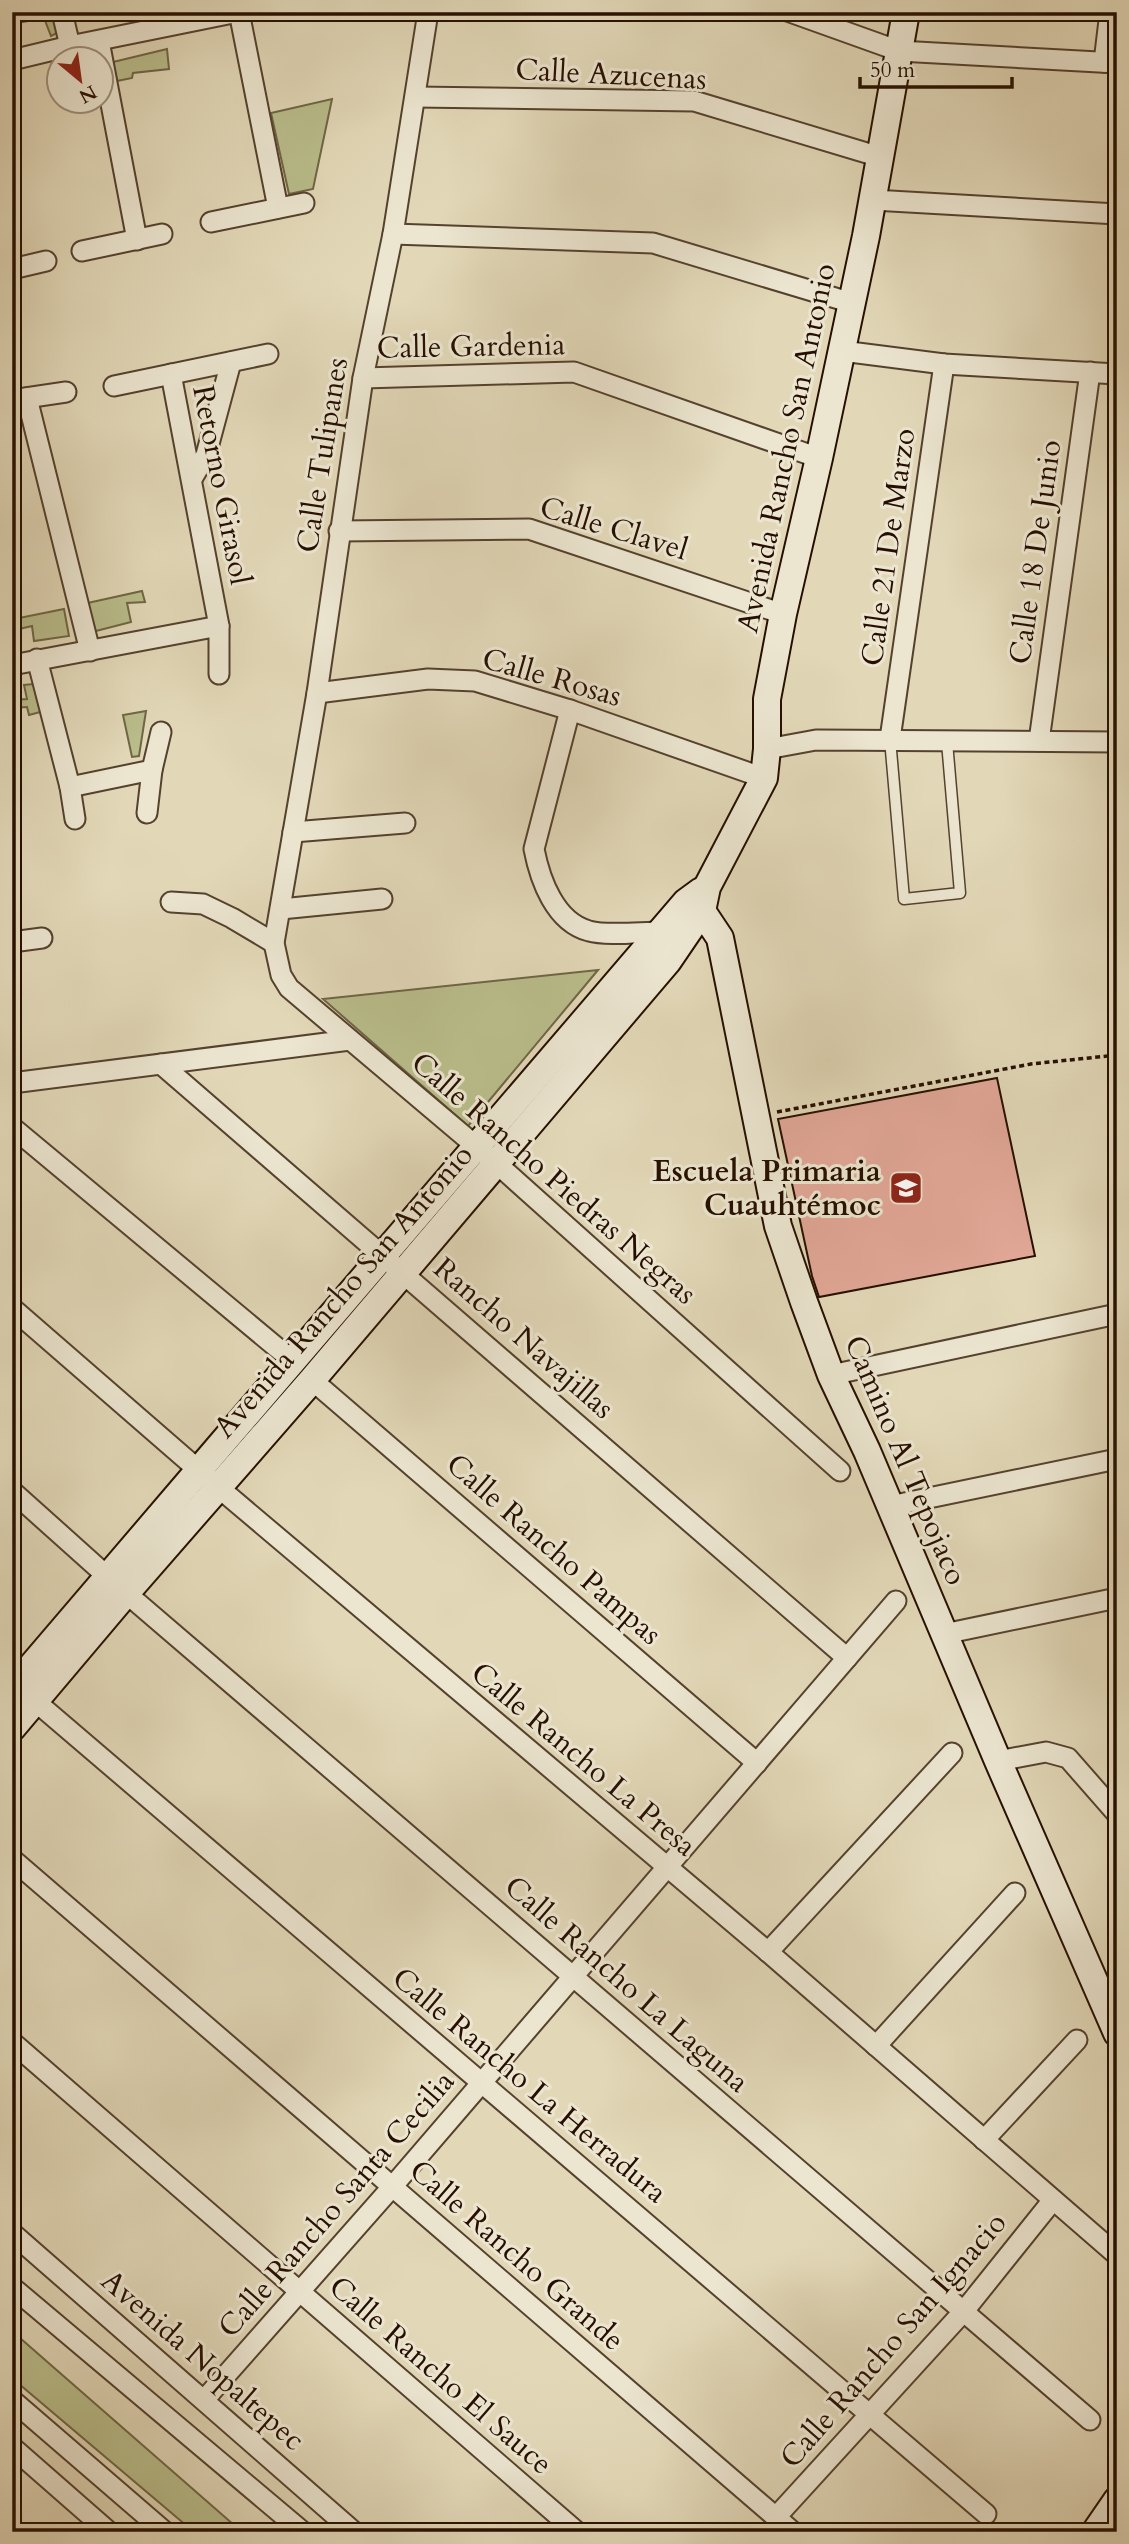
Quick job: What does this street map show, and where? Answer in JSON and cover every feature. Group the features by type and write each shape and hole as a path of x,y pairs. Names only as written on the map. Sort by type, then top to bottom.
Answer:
{"street":[{"path":"62,12 70,46 206,15 239,12 278,208"},
{"name":"Calle Tulipanes","path":"281,909 317,693 363,378 393,234 428,12"},
{"path":"790,12 899,51 1110,62 1110,12"},
{"name":"Avenida Rancho San Antonio","path":"12,1728 19,1688 117,1585 209,1479 312,1380 475,1146 671,937 698,900 764,778 767,699 873,200 906,12"},
{"path":"99,41 137,240"},
{"path":"12,60 46,52"},
{"name":"Calle Azucenas","path":"416,97 694,101 880,157"},
{"path":"873,200 1117,214"},
{"path":"211,222 304,203"},
{"path":"82,251 162,234"},
{"path":"393,234 653,243 852,303"},
{"path":"12,268 46,261"},
{"path":"842,351 944,364 1117,374"},
{"name":"Retorno Girasol","path":"219,674 219,626 171,374 268,354"},
{"path":"192,479 206,455 231,362"},
{"name":"Calle 21 De Marzo","path":"890,739 944,364"},
{"name":"Calle Gardenia","path":"363,378 574,372 819,458"},
{"name":"Calle 18 De Junio","path":"1039,741 1090,372"},
{"path":"114,386 171,374"},
{"path":"66,392 20,399 90,651"},
{"name":"Calle Clavel","path":"339,531 529,528 783,614"},
{"path":"12,665 219,626"},
{"path":"37,659 70,787 75,819"},
{"name":"Calle Rosas","path":"317,693 428,679 475,681 570,710 764,778"},
{"path":"570,710 534,849 538,868 561,914 572,924 591,932 671,937"},
{"path":"147,813 152,770 161,732"},
{"path":"767,749 816,740 1117,742"},
{"path":"70,787 152,770"},
{"path":"293,832 405,823"},
{"path":"281,909 382,899"},
{"name":"Camino Al Tepojaco","path":"698,900 720,937 778,1226 831,1375 890,1506 998,1761 1111,2004 1117,2033"},
{"path":"171,902 203,904 274,943"},
{"name":"Calle Rancho Piedras Negras","path":"281,909 274,943 281,975 289,988 496,1163 840,1471"},
{"name":"Avenida Rancho San Antonio","path":"209,1479 293,1361 496,1163 668,961 671,937"},
{"path":"12,942 43,938"},
{"path":"12,1083 350,1040"},
{"name":"Rancho Navajillas","path":"161,1064 847,1658"},
{"path":"12,1127 293,1361"},
{"name":"Calle Rancho La Presa","path":"12,1308 209,1479 768,1952 1117,2255"},
{"path":"831,1375 1117,1314"},
{"name":"Calle Rancho Pampas","path":"312,1380 757,1763"},
{"path":"890,1506 1117,1459"},
{"name":"Calle Rancho La Laguna","path":"12,1491 117,1585 1090,2420"},
{"path":"944,1633 1117,1598"},
{"name":"Calle Rancho Santa Cecilia","path":"204,2400 393,2187 896,1601"},
{"name":"Calle Rancho La Herradura","path":"19,1688 986,2514"},
{"path":"998,1761 1046,1752 1068,1758 1117,1814"},
{"path":"768,1952 952,1753"},
{"name":"Calle Rancho Grande","path":"12,1859 793,2532"},
{"path":"876,2046 1015,1893"},
{"path":"984,2140 1077,2040"},
{"name":"Calle Rancho El Sauce","path":"12,2042 577,2532"},
{"name":"Calle Rancho San Ignacio","path":"776,2517 964,2311 1053,2200"},
{"name":"Avenida Nopaltepec","path":"12,2233 354,2532"},
{"path":"12,2287 303,2532"},
{"path":"12,2400 165,2532"},
{"path":"12,2447 109,2532"},
{"path":"1095,2532 1117,2500"},
{"path":"1108,2532 1117,2529"}],"lane":[{"path":"890,739 904,898 960,893 947,742"}],"path":[{"path":"756,1116 1031,1063 1117,1055"}],"green space":[{"path":"53,12 57,33 51,36 44,18 12,24 12,16"},
{"path":"73,12 118,12 75,21"},
{"path":"167,49 169,69 133,73 132,78 117,81 116,61"},
{"path":"332,99 313,189 289,194 271,113"},
{"path":"142,591 145,602 127,603 131,622 92,632 83,604"},
{"path":"64,609 69,636 34,641 32,626 15,630 14,619"},
{"path":"34,684 44,711 29,715 27,707 12,708 12,700 27,699 24,685"},
{"path":"146,711 139,756 132,757 123,715"},
{"path":"598,970 468,1126 323,999"},
{"path":"12,2331 242,2532 194,2532 12,2378"}],"building":[{"name":"Escuela Primaria Cuauhtémoc","path":"997,1078 1035,1256 819,1297 812,1276 778,1119"}],"place":[{"name":"Escuela Primaria Cuauhtémoc","path":"906,1188"}]}
